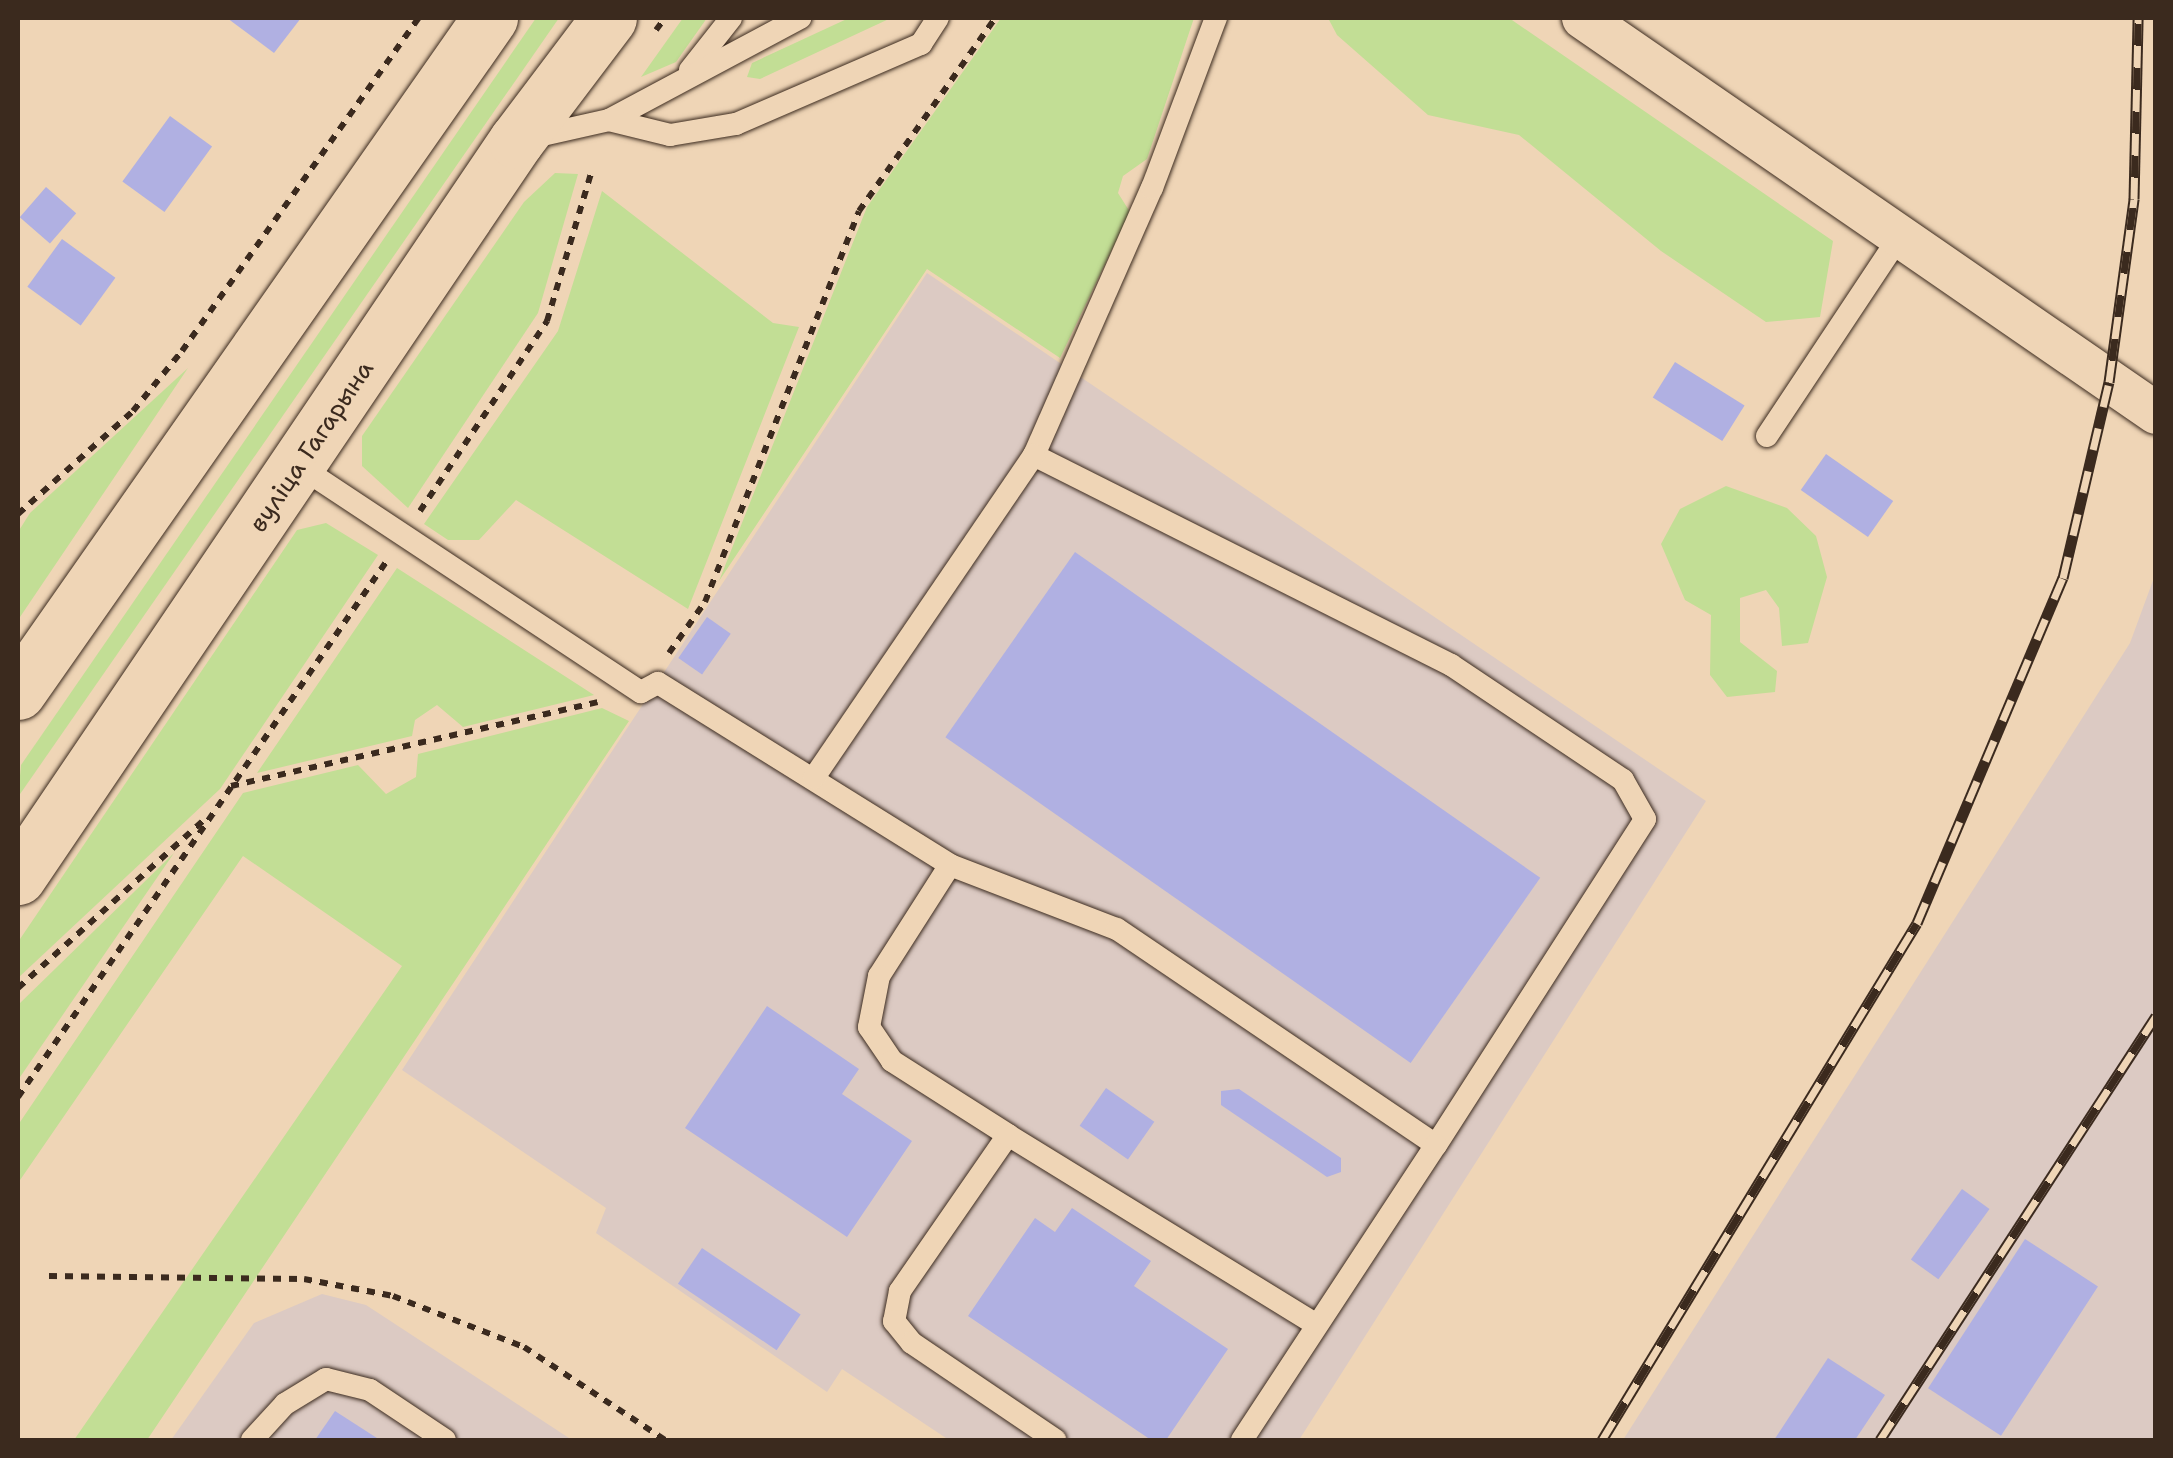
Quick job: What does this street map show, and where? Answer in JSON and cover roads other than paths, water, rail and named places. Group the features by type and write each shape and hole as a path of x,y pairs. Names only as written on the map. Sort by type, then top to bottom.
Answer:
{"main road":[{"path":"18,692 490,18"},
{"name":"вуліца Гагарына","path":"18,878 516,141 609,18"}],"street":[{"path":"1583,18 2156,413"}],"lane":[{"path":"685,77 731,18"},
{"path":"516,141 610,120 800,18"},
{"path":"610,120 670,135 736,124 921,44 938,18"},
{"path":"814,778 1034,455 1152,188 1216,18"},
{"path":"1767,436 1901,234"},
{"path":"1034,455 1451,665 1633,790 1642,833 1242,1440"},
{"path":"298,466 641,692 658,683 950,866 1117,929 1436,1144"},
{"path":"950,866 879,976 869,1027 892,1062 1315,1324"},
{"path":"1008,1135 900,1291 894,1321 912,1343 1055,1440"},
{"path":"252,1440 285,1404 326,1379 370,1390 445,1440"}],"railway":[{"path":"1602,1440 1917,923 2063,578 2109,382 2134,199 2138,18"},
{"path":"1880,1440 2156,1016"}]}
